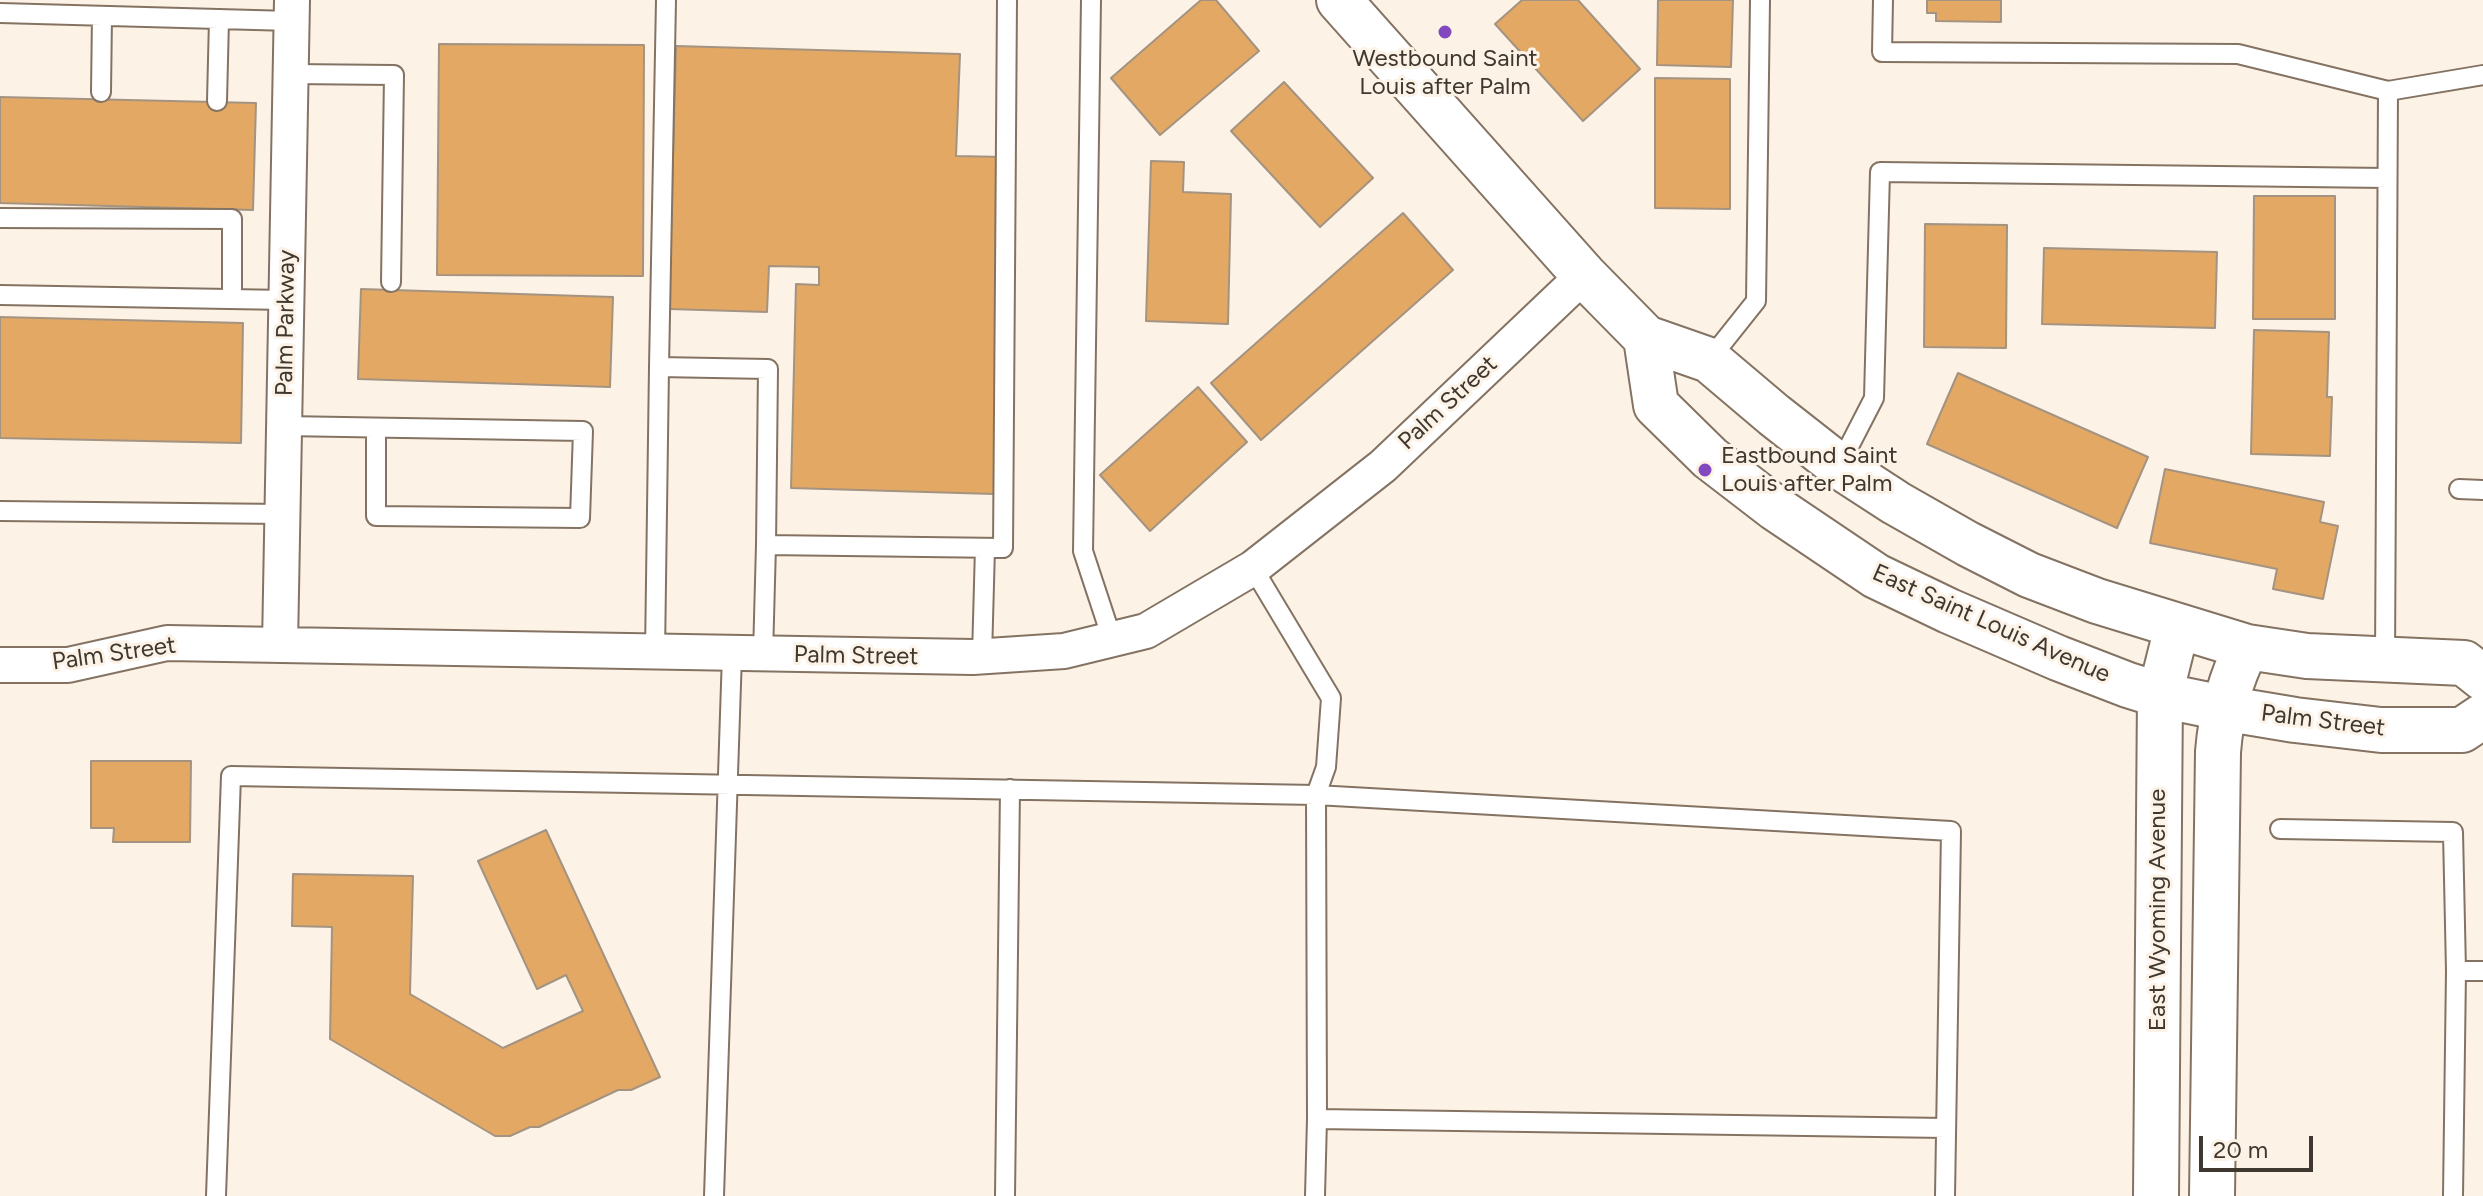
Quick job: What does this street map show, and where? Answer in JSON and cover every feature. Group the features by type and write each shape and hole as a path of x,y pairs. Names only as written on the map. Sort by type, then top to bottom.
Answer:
{"main road":[{"path":"1339,0 1584,275 1646,338 1709,360 1839,466 1896,503 2029,575 2177,627 2247,647 2307,656 2464,663 2483,678"},
{"name":"East Saint Louis Avenue","path":"1646,338 1656,405 1710,458 1775,508 1876,576 2058,658 2160,695"},
{"name":"East Wyoming Avenue","path":"2156,1196 2160,695 2177,627"},
{"path":"2212,1196 2218,768 2223,708 2233,674 2247,647"},
{"name":"Palm Street","path":"2160,695 2295,720 2381,730 2462,730 2483,716"}],"street":[{"name":"Palm Parkway","path":"280,645 291,11"},
{"name":"Palm Street","path":"0,665 68,665 167,643 982,656 1064,651 1146,631 1253,568 1383,466 1584,275"}],"lane":[{"path":"655,653 666,0"},
{"path":"766,545 1003,548 1007,0"},
{"path":"1091,0 1083,551 1112,639"},
{"path":"1709,360 1756,301 1760,0"},
{"path":"1883,0 1882,52 2238,54 2388,91 2483,75"},
{"path":"0,13 102,16 188,9 219,19 291,11"},
{"path":"101,92 102,16"},
{"path":"217,101 219,19"},
{"path":"290,74 394,75 391,282"},
{"path":"2385,660 2388,91"},
{"path":"1839,466 1874,398 1880,172 2387,178"},
{"path":"0,218 232,219 232,299"},
{"path":"0,295 286,300"},
{"path":"659,367 768,369 766,545 728,786 714,1196"},
{"path":"284,426 583,431 580,518 376,516 376,428"},
{"path":"2459,489 2483,490"},
{"path":"0,511 283,514"},
{"path":"982,656 985,548"},
{"path":"1253,568 1331,698 1326,767 1316,795 1315,1196"},
{"path":"216,1196 231,776 1316,795 1951,831 1945,1196"},
{"path":"1005,1196 1010,789"},
{"path":"2280,829 2453,832 2456,971 2453,1196"},
{"path":"2456,971 2483,971"},
{"path":"1317,1119 1946,1128"}],"building":[{"path":"1201,0 1216,0 1259,51 1160,135 1111,78"},
{"path":"1522,0 1578,0 1640,69 1583,121 1495,24"},
{"path":"1658,0 1733,0 1731,67 1657,65"},
{"path":"1927,0 2001,0 2001,22 1936,21 1936,13 1927,13"},
{"path":"439,44 644,45 643,276 437,275"},
{"path":"676,46 960,54 956,156 1004,157 994,494 791,488 796,284 819,285 819,267 769,266 767,312 669,309"},
{"path":"1655,78 1730,79 1730,209 1655,208"},
{"path":"1284,82 1373,178 1320,227 1231,131"},
{"path":"0,97 256,103 253,210 0,203"},
{"path":"1151,161 1184,162 1183,192 1231,194 1228,324 1146,321"},
{"path":"2254,196 2335,196 2335,319 2253,319"},
{"path":"1403,213 1453,270 1261,440 1211,383"},
{"path":"1925,224 2007,225 2006,348 1924,347"},
{"path":"2044,248 2217,252 2215,328 2042,324"},
{"path":"361,289 613,297 610,387 358,379"},
{"path":"0,317 243,323 241,443 0,438"},
{"path":"2254,330 2329,332 2327,397 2332,397 2330,456 2251,454"},
{"path":"1958,373 2148,457 2117,528 1927,444"},
{"path":"1198,387 1247,442 1150,531 1100,475"},
{"path":"2165,469 2324,502 2320,522 2338,526 2323,599 2273,589 2277,569 2150,543"},
{"path":"91,761 191,761 190,842 113,842 114,828 91,828"},
{"path":"546,830 660,1077 631,1090 618,1090 539,1127 530,1127 510,1136 495,1136 330,1039 332,927 292,926 293,874 413,876 410,994 503,1048 583,1011 566,975 537,989 478,861"}],"place":[{"name":"Westbound Saint Louis after Palm","path":"1445,32"},
{"name":"Eastbound Saint Louis after Palm","path":"1705,470"}]}
